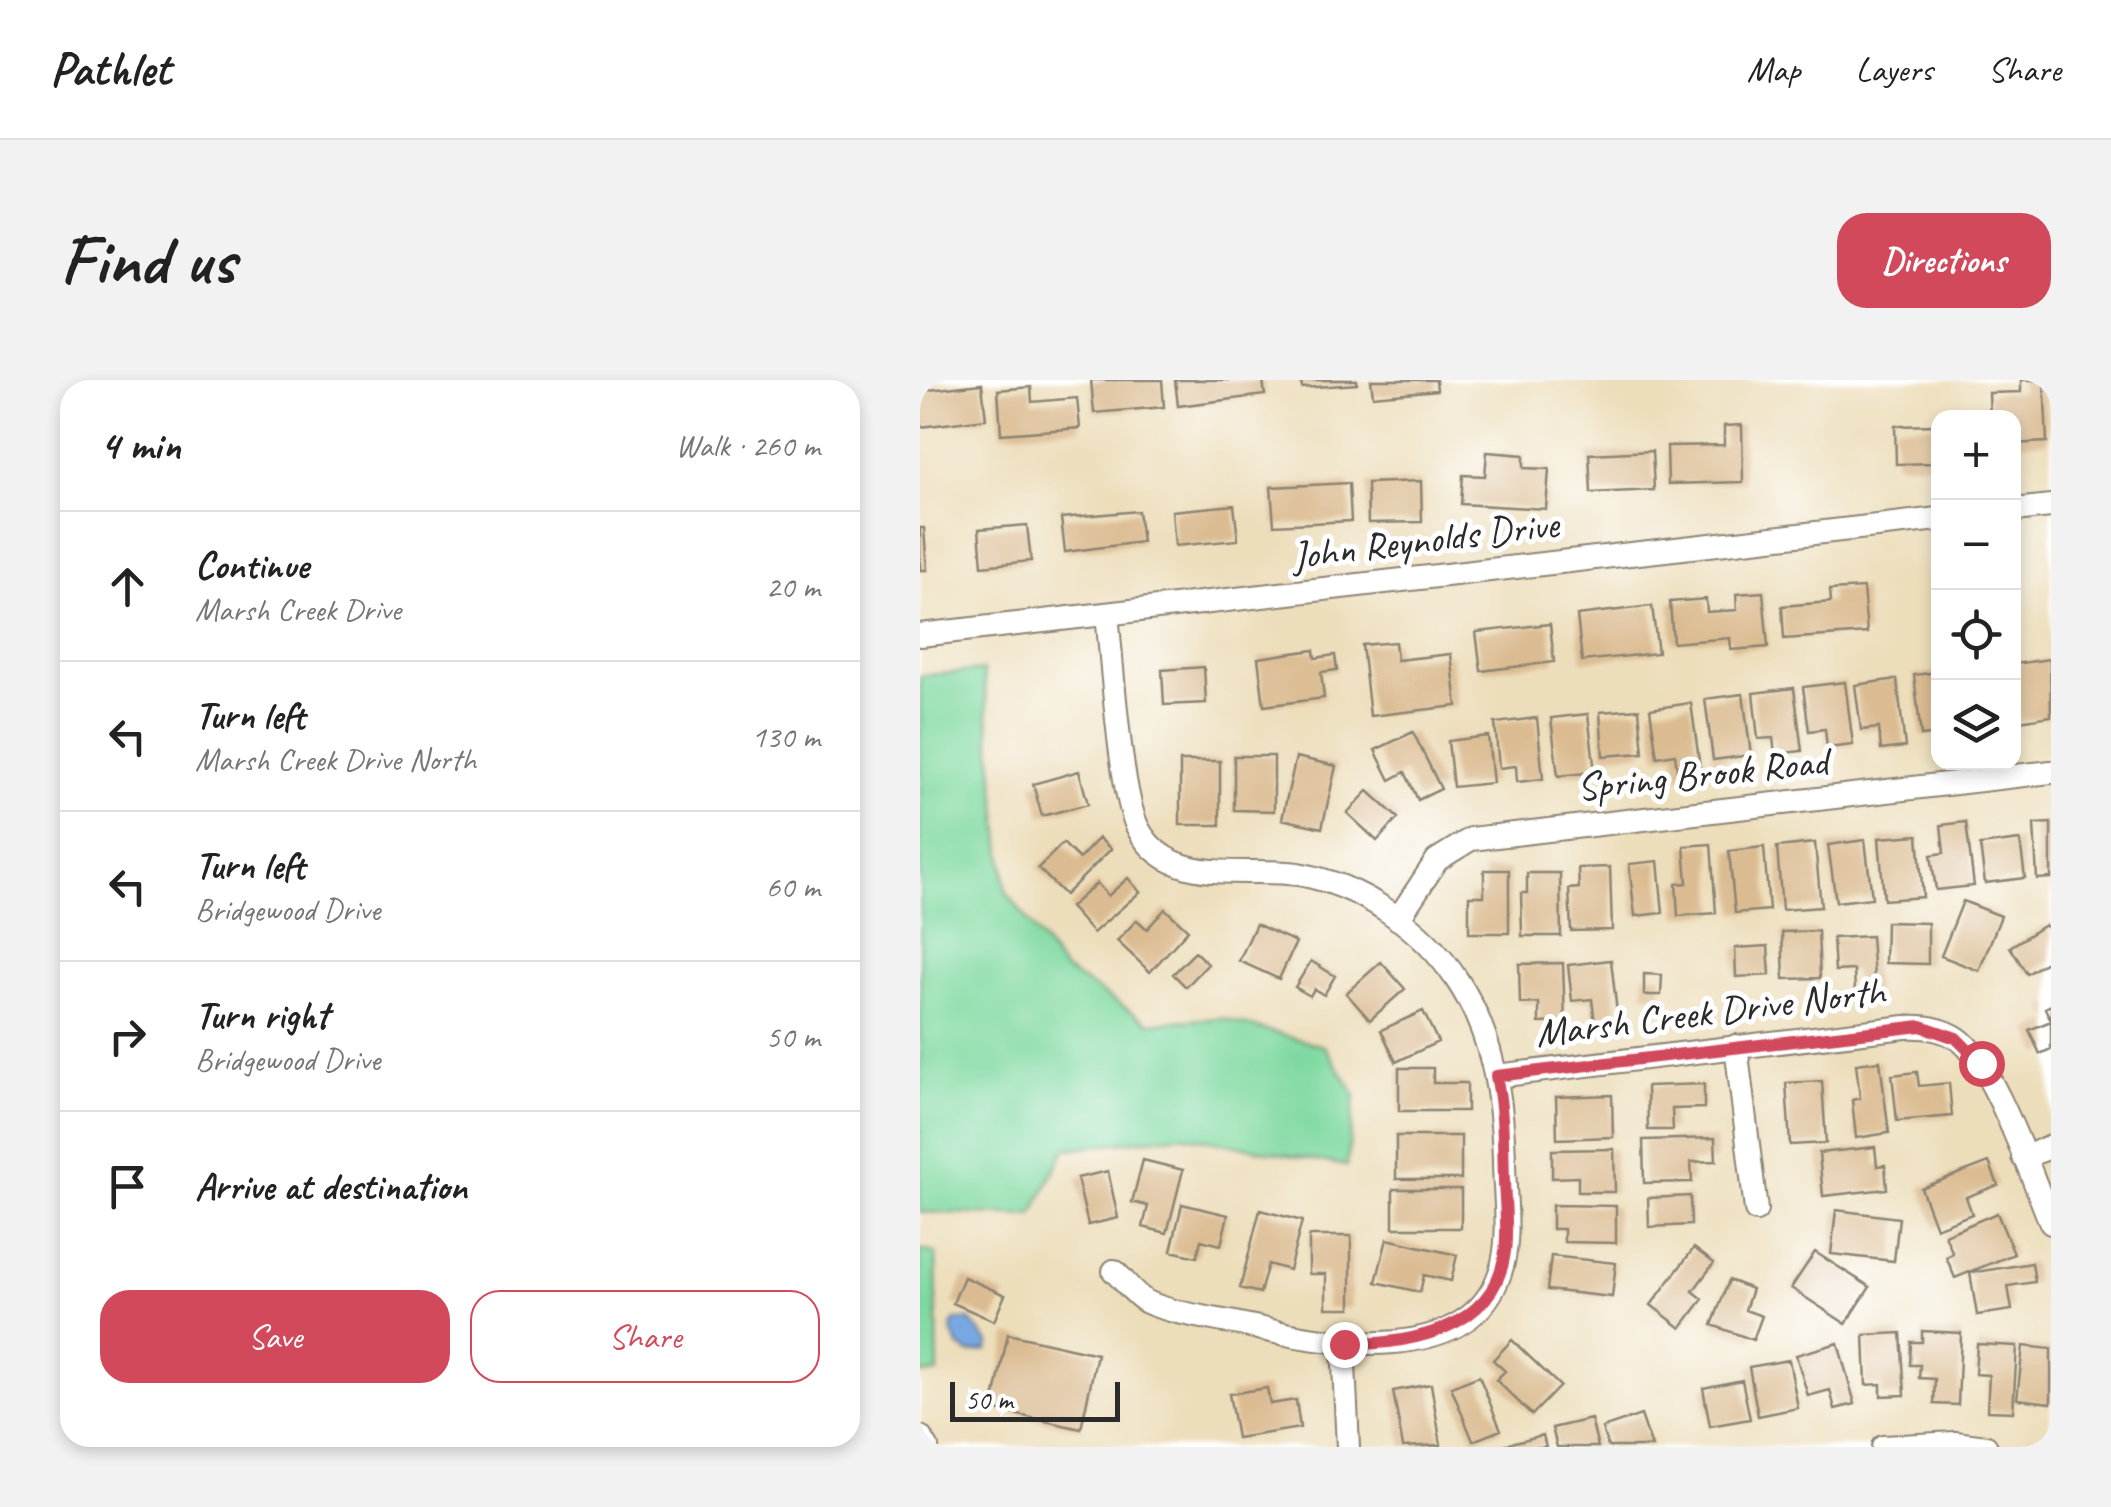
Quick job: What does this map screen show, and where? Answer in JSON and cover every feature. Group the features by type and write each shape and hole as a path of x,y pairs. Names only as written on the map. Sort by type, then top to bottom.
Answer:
{"street":[{"path":"2021,509 2051,506"},
{"name":"John Reynolds Drive","path":"920,635 1931,520"},
{"path":"1106,614 1132,810 1146,840 1180,866 1299,874 1348,890 1398,918 1424,940 1456,977 1480,1025 1496,1076 1503,1117 1506,1250 1496,1284 1476,1309 1419,1338 1344,1344 1146,1301 1114,1271"},
{"name":"Spring Brook Road","path":"1398,918 1437,860 1471,838 2051,772"},
{"name":"Marsh Creek Drive North","path":"1496,1076 1904,1027 1934,1029 1956,1038 1981,1063 2023,1157"},
{"path":"1736,1046 1756,1210"},
{"path":"2051,1147 2023,1157 2051,1223"},
{"path":"1344,1344 1348,1447"},
{"path":"920,1437 926,1447"},
{"path":"1883,1447 1955,1443 1986,1447"}],"green space":[{"path":"983,670 1006,891 1063,969 1150,1023 1221,1018 1324,1046 1355,1094 1347,1166 1182,1135 1065,1149 1032,1216 920,1212 920,676"},
{"path":"920,1249 936,1254 938,1373 920,1374"}],"water":[{"path":"956,1320 969,1320 989,1342 988,1350 969,1353 958,1346 951,1328"}],"building":[{"path":"1091,380 1162,380 1164,407 1094,413"},
{"path":"1175,380 1263,380 1265,395 1178,406"},
{"path":"1301,380 1357,380 1357,384 1302,388"},
{"path":"1371,380 1436,380 1437,390 1373,396"},
{"path":"2021,380 2044,380 2047,442 2021,444 2021,410 1990,410 1989,393 2021,392"},
{"path":"982,384 986,419 920,427 920,391"},
{"path":"1031,387 1032,402 1077,398 1080,428 1001,434 998,390"},
{"path":"1742,425 1743,482 1668,484 1667,446 1724,445 1724,426"},
{"path":"1931,425 1931,463 1896,464 1895,426"},
{"path":"1652,451 1654,490 1591,493 1589,454"},
{"path":"1487,452 1524,455 1524,468 1549,469 1546,509 1461,504 1463,475 1485,476"},
{"path":"1421,481 1422,522 1368,523 1367,483"},
{"path":"1349,483 1351,521 1274,525 1271,487"},
{"path":"1234,505 1238,540 1175,546 1172,511"},
{"path":"1138,511 1142,542 1065,552 1061,518"},
{"path":"1027,525 1031,561 982,566 979,529"},
{"path":"920,528 924,528 927,570 920,570"},
{"path":"1863,588 1867,633 1784,639 1782,606 1831,602 1830,590"},
{"path":"1763,592 1768,647 1731,650 1730,638 1673,643 1670,602 1706,599 1707,612 1737,610 1736,594"},
{"path":"1652,606 1658,653 1582,661 1577,615"},
{"path":"1550,624 1554,662 1481,671 1476,632"},
{"path":"1395,642 1397,660 1451,654 1457,706 1370,716 1362,645"},
{"path":"1314,650 1315,658 1335,655 1337,670 1321,672 1324,698 1264,706 1258,658"},
{"path":"2050,659 2051,716 2021,721 2021,663"},
{"path":"1204,667 1206,703 1164,705 1162,670"},
{"path":"1931,673 1931,735 1921,736 1914,675"},
{"path":"1897,679 1905,747 1881,750 1879,728 1861,730 1855,685"},
{"path":"1845,682 1853,745 1827,748 1825,729 1809,731 1803,687"},
{"path":"1794,688 1802,751 1775,754 1773,738 1758,739 1753,693"},
{"path":"1743,694 1751,755 1713,760 1705,699"},
{"path":"1691,703 1701,774 1678,777 1675,754 1657,757 1650,709"},
{"path":"1639,709 1643,753 1603,756 1600,712"},
{"path":"1588,714 1595,772 1558,776 1551,718"},
{"path":"1537,718 1543,779 1517,782 1516,766 1499,768 1495,723"},
{"path":"1413,732 1441,789 1418,800 1405,772 1390,780 1375,750"},
{"path":"1488,736 1493,783 1453,787 1448,741"},
{"path":"1234,756 1274,756 1274,811 1234,810"},
{"path":"1296,757 1336,766 1322,828 1282,819"},
{"path":"1180,761 1220,761 1220,825 1180,825"},
{"path":"1079,771 1088,804 1042,816 1033,784"},
{"path":"1368,791 1398,818 1377,841 1347,813"},
{"path":"1966,822 1974,886 1936,890 1931,855 1944,853 1941,825"},
{"path":"2051,823 2051,878 2037,879 2034,824"},
{"path":"1918,835 1923,897 1884,900 1879,838"},
{"path":"1099,838 1111,849 1065,895 1038,868 1063,843 1079,859"},
{"path":"1865,840 1872,898 1836,902 1828,845"},
{"path":"2020,840 2025,878 1985,883 1980,845"},
{"path":"1815,843 1821,907 1782,910 1777,847"},
{"path":"1711,844 1716,913 1678,916 1676,884 1687,883 1684,846"},
{"path":"1764,847 1769,910 1735,913 1729,851"},
{"path":"1658,861 1663,913 1635,916 1629,864"},
{"path":"1610,867 1612,930 1571,931 1569,889 1579,888 1578,868"},
{"path":"1484,870 1509,870 1509,933 1469,933 1469,896 1484,896"},
{"path":"1527,873 1560,873 1561,936 1522,936 1521,893 1527,893"},
{"path":"1128,878 1140,892 1093,933 1070,907 1097,883 1108,896"},
{"path":"1963,901 2001,916 1979,971 1941,956"},
{"path":"1165,909 1188,930 1150,972 1117,941 1137,920 1147,929"},
{"path":"1886,922 1928,923 1928,964 1885,963"},
{"path":"1256,924 1296,942 1279,979 1239,961"},
{"path":"2045,925 2051,934 2051,959 2027,974 2010,947"},
{"path":"1818,931 1820,978 1784,979 1782,932"},
{"path":"1871,936 1875,992 1855,993 1854,970 1835,971 1833,938"},
{"path":"1768,946 1770,975 1736,977 1735,948"},
{"path":"1195,952 1208,964 1186,987 1173,974"},
{"path":"1611,960 1618,1021 1595,1024 1592,999 1572,1001 1568,965"},
{"path":"1311,961 1335,976 1324,995 1314,989 1310,996 1295,987"},
{"path":"1381,962 1405,989 1370,1020 1346,993"},
{"path":"1563,963 1565,1022 1539,1023 1539,1003 1520,1004 1519,964"},
{"path":"1644,974 1662,975 1661,995 1644,995"},
{"path":"1423,1011 1438,1042 1396,1062 1381,1030"},
{"path":"2051,1021 2051,1049 2040,1054 2029,1030"},
{"path":"1880,1061 1889,1133 1856,1138 1852,1100 1860,1098 1856,1064"},
{"path":"1399,1068 1433,1068 1433,1083 1467,1083 1467,1111 1399,1111"},
{"path":"1917,1072 1919,1086 1949,1083 1952,1116 1897,1121 1892,1075"},
{"path":"1822,1081 1826,1143 1790,1145 1786,1083"},
{"path":"1704,1084 1704,1108 1672,1109 1673,1130 1648,1130 1647,1086"},
{"path":"1612,1095 1613,1137 1557,1139 1556,1097"},
{"path":"1396,1136 1461,1136 1461,1179 1396,1179"},
{"path":"1715,1138 1716,1161 1691,1162 1692,1182 1644,1183 1643,1140"},
{"path":"1875,1147 1877,1166 1885,1165 1887,1189 1823,1196 1819,1153"},
{"path":"1614,1149 1615,1192 1578,1192 1578,1177 1552,1178 1552,1150"},
{"path":"1143,1160 1183,1170 1167,1233 1143,1227 1148,1206 1132,1202"},
{"path":"1989,1162 1998,1185 1966,1197 1972,1214 1936,1228 1921,1188"},
{"path":"1108,1171 1118,1218 1088,1225 1077,1178"},
{"path":"1393,1189 1461,1189 1461,1228 1393,1228"},
{"path":"1690,1196 1691,1225 1649,1227 1648,1198"},
{"path":"1182,1204 1228,1215 1221,1245 1201,1240 1197,1257 1171,1251"},
{"path":"1552,1205 1616,1206 1616,1243 1564,1242 1564,1229 1552,1229"},
{"path":"1260,1210 1302,1221 1289,1270 1268,1264 1260,1293 1240,1288"},
{"path":"1836,1210 1899,1218 1894,1261 1831,1254"},
{"path":"1997,1213 2014,1254 1955,1278 1946,1257 1953,1254 1945,1235"},
{"path":"1309,1236 1351,1236 1351,1308 1326,1308 1326,1274 1309,1274"},
{"path":"1387,1239 1457,1255 1451,1281 1424,1275 1420,1292 1376,1282"},
{"path":"1694,1248 1714,1263 1693,1291 1703,1299 1681,1328 1651,1305"},
{"path":"1815,1252 1870,1287 1846,1324 1791,1288"},
{"path":"1551,1256 1616,1263 1612,1297 1547,1290"},
{"path":"2032,1263 2035,1282 2008,1286 2012,1310 1977,1315 1970,1273"},
{"path":"964,1277 1005,1295 994,1321 953,1303"},
{"path":"1729,1280 1752,1289 1745,1310 1762,1316 1753,1340 1712,1325"},
{"path":"1922,1331 1961,1333 1958,1405 1934,1404 1935,1379 1919,1378 1920,1365 1910,1365 1911,1342 1922,1342"},
{"path":"1901,1333 1905,1395 1881,1396 1881,1384 1866,1385 1864,1335"},
{"path":"1008,1334 1097,1354 1081,1429 992,1409"},
{"path":"1512,1340 1560,1386 1532,1415 1496,1380 1505,1371 1493,1360"},
{"path":"1838,1343 1855,1404 1835,1409 1830,1390 1808,1396 1796,1355"},
{"path":"1977,1344 2017,1346 2013,1412 1987,1411 1989,1375 1975,1374"},
{"path":"2023,1346 2051,1349 2051,1403 2017,1399"},
{"path":"1789,1360 1798,1408 1758,1416 1749,1367"},
{"path":"1479,1376 1501,1430 1473,1441 1451,1387"},
{"path":"1742,1380 1750,1419 1710,1426 1703,1388"},
{"path":"1431,1384 1441,1445 1403,1447 1393,1391"},
{"path":"1267,1388 1270,1404 1296,1400 1300,1428 1237,1438 1229,1394"},
{"path":"1641,1415 1652,1447 1608,1447 1602,1428"},
{"path":"1591,1419 1598,1447 1557,1447 1552,1428"},
{"path":"1543,1435 1546,1447 1499,1447 1499,1446"}],"route":[{"path":"1344,1344 1401,1343 1419,1338 1476,1309 1496,1284 1506,1250 1503,1117 1496,1076 1921,1026 1956,1038 1981,1063"}]}
